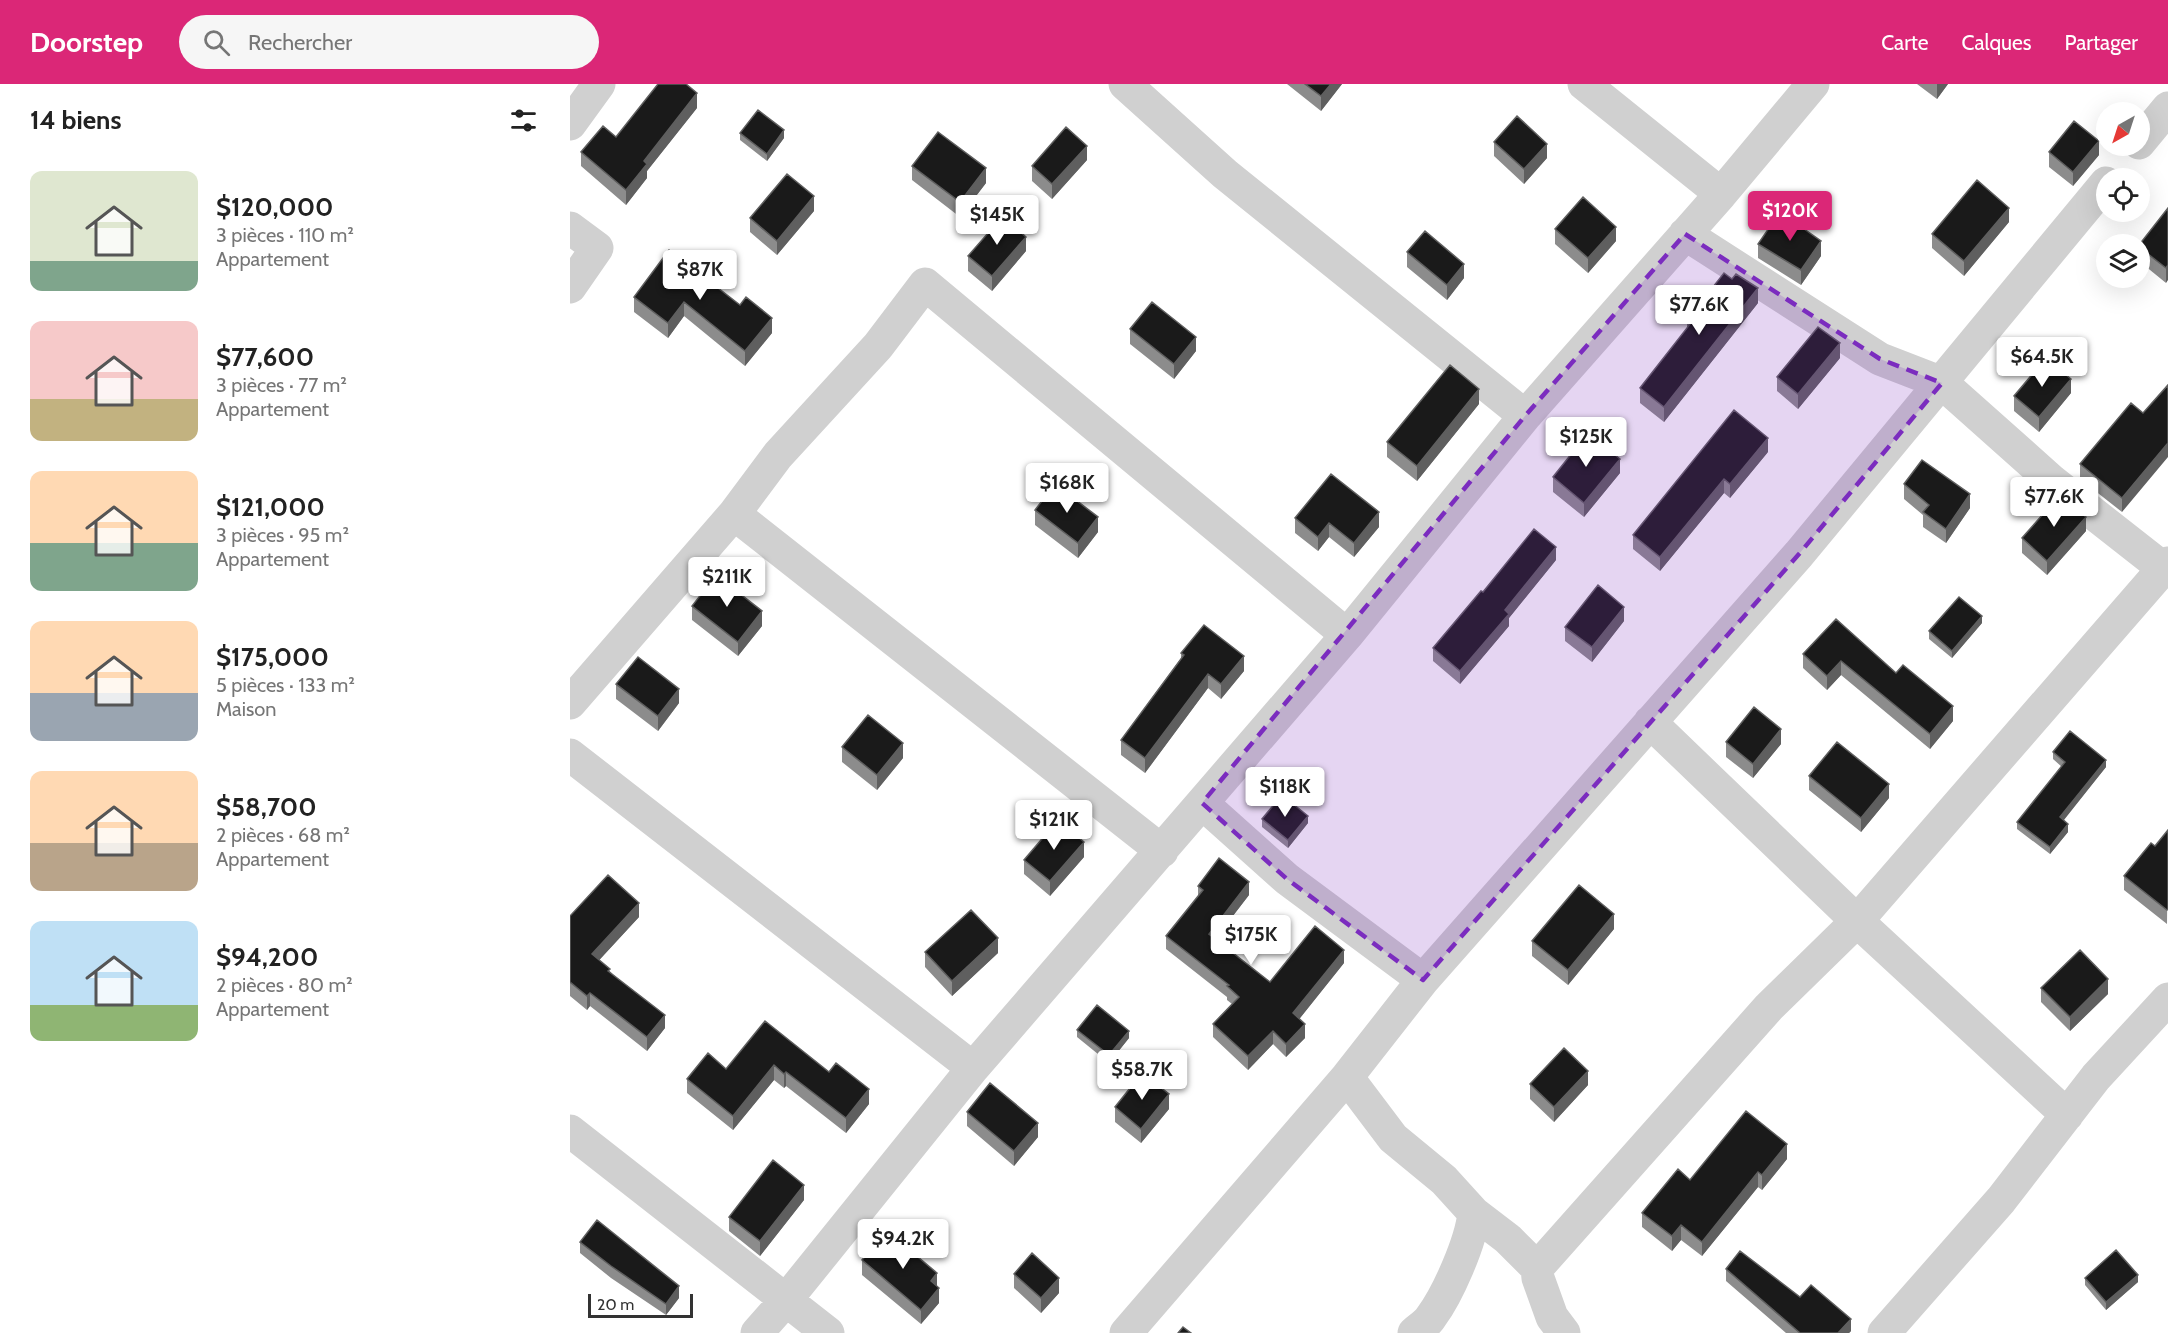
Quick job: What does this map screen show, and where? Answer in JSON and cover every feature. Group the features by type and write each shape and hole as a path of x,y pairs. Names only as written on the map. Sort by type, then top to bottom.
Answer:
{"street":[{"path":"570,124 599,84"},
{"path":"1125,84 1225,174 1525,416"},
{"path":"1584,84 1721,194"},
{"path":"757,1333 973,1068 1347,634 1525,416 1721,194 1813,84"},
{"path":"2150,130 2168,108"},
{"path":"2118,168 2128,156"},
{"path":"1126,1333 1347,1077 1423,980 1799,554 2096,195"},
{"path":"570,228 597,248 570,287"},
{"path":"1537,1268 1769,1007 1857,921 2166,568 2052,481 1942,383 1880,359 1685,234"},
{"path":"570,703 734,514 778,455 878,346 925,284 1347,634"},
{"path":"734,514 1162,851"},
{"path":"1650,722 1857,921 2067,1115"},
{"path":"570,755 973,1068"},
{"path":"1203,803 1287,879 1423,980"},
{"path":"1884,1333 2001,1200 2096,1077 2168,999"},
{"path":"1347,1077 1393,1138 1444,1180 1474,1213 1508,1239 1537,1268 1538,1278 1552,1317 1564,1333"},
{"path":"570,1131 828,1333"},
{"path":"1414,1333 1430,1320 1440,1302 1472,1230 1474,1213"}],"highlighted area":[{"path":"1685,234 1880,359 1942,383 1799,554 1423,980 1287,879 1202,803 1525,416"}],"building":[{"path":"658,84 686,84 697,93 644,161 647,164 626,190 581,152 603,126 616,137"},
{"path":"1305,84 1331,84 1321,96"},
{"path":"758,110 784,130 767,154 740,133"},
{"path":"1517,116 1547,144 1524,169 1494,142"},
{"path":"2074,121 2096,139 2096,145 2073,172 2049,152"},
{"path":"1066,127 1087,146 1052,184 1032,166"},
{"path":"938,132 986,168 960,202 912,166"},
{"path":"787,174 814,196 777,241 750,218"},
{"path":"1977,180 2009,208 1964,261 1932,234"},
{"path":"1583,197 1616,227 1588,258 1555,229"},
{"path":"2168,208 2168,265 2166,268 2150,256 2150,234 2148,234"},
{"path":"1780,212 1821,241 1801,270 1758,244"},
{"path":"1003,216 1026,237 992,276 968,256"},
{"path":"1425,231 1464,264 1447,285 1407,252"},
{"path":"669,250 740,305 746,297 772,318 745,351 684,302 668,323 634,297"},
{"path":"1724,273 1732,279 1736,274 1758,288 1664,407 1640,388 1691,323 1687,320"},
{"path":"1152,302 1196,337 1174,364 1130,329"},
{"path":"1818,327 1840,343 1798,394 1777,377"},
{"path":"2046,358 2071,379 2039,417 2014,396"},
{"path":"1450,365 1479,389 1417,466 1387,442"},
{"path":"2168,385 2168,443 2122,498 2080,464 2131,403 2143,413"},
{"path":"1734,410 1768,438 1730,484 1724,479 1660,557 1633,535"},
{"path":"1588,433 1620,459 1584,503 1553,477"},
{"path":"1922,460 1970,494 1946,529 1923,512 1929,505 1904,484"},
{"path":"1331,474 1379,512 1354,543 1329,523 1318,537 1295,518"},
{"path":"1055,484 1098,517 1078,543 1035,510"},
{"path":"2059,496 2086,517 2047,561 2022,538"},
{"path":"1534,529 1556,547 1505,610 1509,614 1460,671 1433,648 1481,591 1483,592"},
{"path":"716,575 762,611 738,642 692,606"},
{"path":"1598,585 1624,607 1592,647 1565,627"},
{"path":"1959,597 1982,616 1952,651 1929,631"},
{"path":"1836,619 1896,673 1903,665 1953,706 1930,734 1841,661 1827,676 1803,654"},
{"path":"1204,625 1244,656 1221,684 1208,674 1145,758 1121,740 1184,655 1181,653"},
{"path":"638,657 679,689 658,716 616,684"},
{"path":"1754,707 1781,729 1753,764 1726,742"},
{"path":"868,715 903,743 877,775 842,747"},
{"path":"2070,731 2106,760 2060,817 2068,824 2050,847 2017,822 2065,762 2053,752"},
{"path":"1837,742 1889,784 1861,818 1809,776"},
{"path":"1282,795 1308,816 1288,840 1262,819"},
{"path":"1058,820 1084,842 1050,881 1024,860"},
{"path":"2168,830 2167,910 2124,876 2151,843 2155,846"},
{"path":"1219,858 1249,882 1209,934 1270,982 1315,926 1344,950 1293,1013 1305,1024 1286,1044 1273,1031 1248,1056 1213,1024 1239,997 1227,986 1229,985 1166,936 1203,890 1198,886"},
{"path":"608,875 639,903 592,954 610,969 608,971 665,1015 647,1037 590,993 587,996 570,982 570,916"},
{"path":"1579,885 1614,914 1568,970 1532,941"},
{"path":"971,910 998,938 952,981 925,952"},
{"path":"2080,950 2108,979 2070,1017 2041,988"},
{"path":"1097,1005 1129,1031 1109,1055 1077,1030"},
{"path":"765,1021 829,1072 836,1063 869,1089 846,1118 774,1065 733,1116 687,1079 708,1053 726,1069"},
{"path":"1564,1048 1588,1071 1554,1107 1530,1084"},
{"path":"1142,1073 1169,1094 1141,1129 1115,1107"},
{"path":"990,1083 1038,1123 1014,1151 967,1112"},
{"path":"1746,1111 1787,1144 1762,1175 1758,1172 1702,1242 1681,1225 1672,1236 1642,1213 1678,1169 1690,1180"},
{"path":"773,1160 804,1185 760,1241 729,1217"},
{"path":"597,1220 679,1286 666,1304 580,1242"},
{"path":"887,1231 937,1273 931,1281 939,1288 921,1310 862,1260"},
{"path":"2116,1250 2138,1275 2106,1302 2085,1278"},
{"path":"1740,1251 1800,1297 1811,1285 1851,1319 1838,1333 1800,1333 1726,1269"},
{"path":"1032,1253 1059,1278 1041,1298 1014,1274"},
{"path":"1183,1327 1191,1333 1178,1333"}]}
